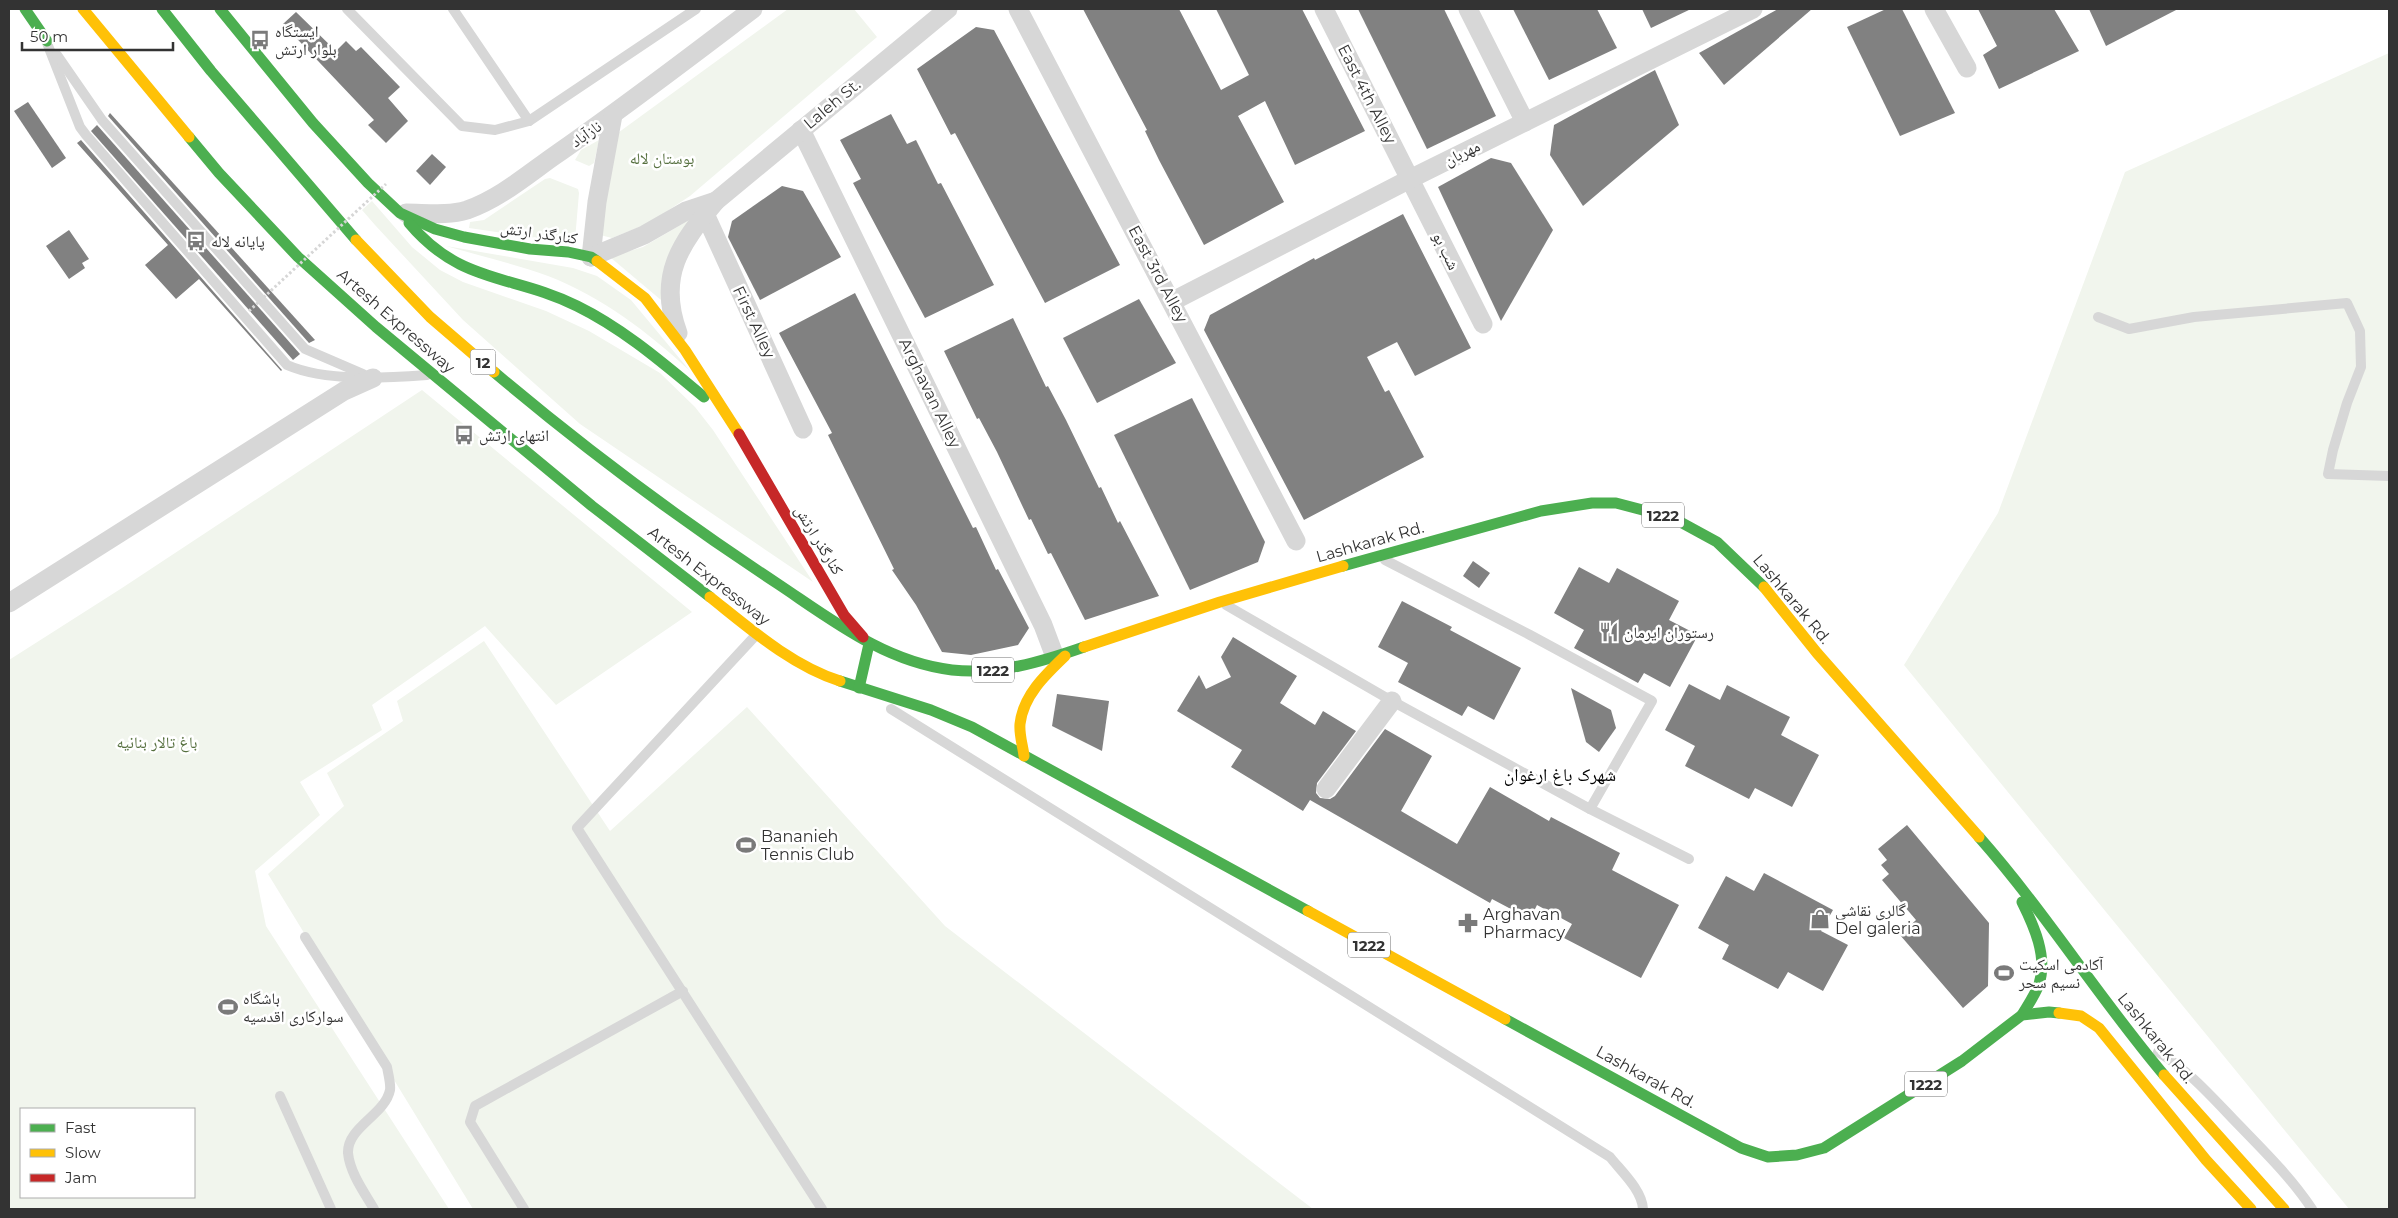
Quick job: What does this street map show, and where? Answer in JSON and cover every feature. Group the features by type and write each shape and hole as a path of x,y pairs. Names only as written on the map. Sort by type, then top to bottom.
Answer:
{"main road":[{"path":"25,9 47,41"},
{"path":"40,9 47,41"},
{"path":"76,9 86,12"},
{"name":"Artesh Expressway","path":"162,9 211,71 353,237 430,317 565,432 642,490 712,541 869,644"},
{"name":"کنارگذر ارتش","path":"220,9 313,123 368,184 400,213 435,229 464,237 530,249 568,252 591,258 617,275 645,298 685,350 731,420 844,615 869,644"},
{"name":"Artesh Expressway","path":"86,12 166,111 263,222 326,284 592,506 757,634 821,674 931,710 972,727"},
{"path":"400,213 421,238 442,256 466,267 555,296 607,323 675,372 731,420"},
{"name":"Lashkarak Rd.","path":"1063,654 1220,602 1541,511 1592,503 1616,503 1654,511 1692,527 1717,542 1763,586 1816,653 2000,861 2068,948 2133,1038 2178,1093 2284,1209"},
{"path":"859,688 869,644"},
{"name":"1222","path":"869,644 930,667 959,672 1014,669 1063,654"},
{"name":"1222","path":"1024,756 1020,725 1027,700 1038,683 1063,654"},
{"name":"Lashkarak Rd.","path":"972,727 1732,1143 1768,1157 1797,1155 1824,1148 1962,1061 2022,1015"},
{"name":"1222","path":"2000,861 2027,912 2039,949 2041,977 2035,993 2022,1015"},
{"path":"2022,1015 2049,1012 2080,1016 2099,1028 2206,1160 2251,1209"}],"street":[{"name":"نازآباد","path":"400,213 448,212 465,210 479,205 508,188 613,115 753,9"},
{"name":"Laleh St.","path":"685,350 671,313 669,294 671,273 685,240 710,207 948,9"},
{"name":"East 3rd Alley","path":"1018,9 1173,301 1296,541"},
{"name":"East 4th Alley","path":"1324,9 1410,179"},
{"path":"1468,9 1525,122"},
{"name":"مهربان","path":"1173,301 1410,179 1753,9"},
{"path":"1934,9 1967,68"},
{"path":"591,258 597,202 613,115"},
{"name":"Arghavan Alley","path":"801,130 1038,616 1063,654"},
{"name":"شب بو","path":"1410,179 1483,324"},
{"name":"Laleh St.","path":"591,258 644,235 686,211 710,207"},
{"name":"First Alley","path":"710,207 804,429"},
{"path":"9,603 344,391 373,378"},
{"path":"1326,789 1392,701"}],"lane":[{"path":"347,9 462,126 495,130 529,121 696,9"},
{"path":"453,9 529,121"},
{"path":"47,41 80,128 287,366 307,372 373,378 433,375"},
{"path":"47,41 102,120 305,349 373,378"},
{"path":"2098,317 2129,329 2194,318 2347,303 2360,331 2361,368 2344,412 2328,474 2389,476"},
{"path":"1378,556 1530,634 1652,701 1590,809"},
{"path":"1220,602 1392,701 1590,809 1689,859"},
{"path":"757,634 577,828 822,1209"},
{"path":"859,688 1610,1157 1630,1180 1643,1204 1643,1209"},
{"path":"305,937 387,1067 390,1090 376,1114 354,1135 348,1151 352,1169 374,1209"},
{"path":"524,1209 478,1138 470,1122 475,1106 683,991"},
{"path":"2133,1038 2172,1061 2214,1099 2289,1176 2312,1209"},
{"path":"280,1096 326,1208"}],"path":[{"path":"249,311 386,184"}],"green space":[{"name":"بوستان لاله","path":"788,9 854,9 877,37 690,196 649,223 612,238 600,235 615,135"},
{"path":"2389,53 2389,1209 2349,1209 1904,665 1998,513 2125,172"},
{"path":"599,140 594,163 589,166 575,160 581,150"},
{"path":"550,178 578,189 575,240 571,243 469,228 470,222 484,220 545,179"},
{"path":"372,201 412,247 440,270 463,282 546,311 589,331 660,373 695,407 713,430 813,582 580,424 463,320 362,210"},
{"path":"696,216 675,246 666,263 661,300 610,257 643,247"},
{"path":"446,246 573,268 597,276 631,300 690,371 641,329 587,294 548,276"},
{"name":"باغ تالار بنانیه","path":"422,390 692,612 556,705 485,626 372,705 382,730 300,782 320,815 255,871 266,926 449,1209 9,1209 9,660 122,588"},
{"path":"484,641 610,831 747,707 945,926 1313,1209 473,1209 268,874 344,806 327,773 403,721 397,701"}],"building":[{"path":"1083,9 1179,9 1221,90 1249,75 1216,9 1302,9 1365,131 1295,165 1265,101 1238,116 1284,202 1204,245 1159,160 1145,131 1147,130"},
{"path":"1358,9 1444,9 1496,116 1427,149"},
{"path":"1513,9 1597,9 1617,48 1549,80"},
{"path":"1642,9 1691,9 1651,28"},
{"path":"1778,9 1812,9 1724,85 1699,53"},
{"path":"1886,9 1902,9 1955,113 1900,136 1847,27"},
{"path":"1978,9 2054,9 2079,51 1999,89 1983,55 1997,46"},
{"path":"2089,9 2178,9 2106,46"},
{"path":"296,12 336,51 346,41 356,51 361,47 400,87 388,98 408,121 386,143 368,125 374,120 283,24"},
{"path":"976,27 994,30 1120,265 1045,303 955,133 951,135 917,69"},
{"path":"1655,70 1679,125 1583,206 1550,155 1554,125"},
{"path":"28,102 66,158 52,168 14,111"},
{"path":"110,113 315,340 309,343 108,116"},
{"path":"891,114 907,144 916,140 938,184 941,183 994,285 925,318 853,183 861,179 840,140"},
{"path":"97,125 300,354 293,360 91,131"},
{"path":"81,140 281,371 199,279 176,299 145,265 168,245 77,143"},
{"path":"432,154 446,167 430,185 416,171"},
{"path":"1491,158 1511,163 1553,230 1501,321 1438,187"},
{"path":"782,186 803,191 841,257 760,300 728,237 732,221"},
{"path":"1403,214 1471,348 1415,376 1397,342 1367,357 1385,392 1389,390 1424,457 1304,520 1204,330 1210,315 1314,258 1315,260"},
{"path":"69,230 89,259 82,263 85,268 69,279 46,246"},
{"path":"855,293 973,528 976,527 996,570 998,569 1029,628 1018,645 971,655 942,652 916,605 892,570 894,569 828,435 832,433 779,333"},
{"path":"1139,299 1176,363 1097,403 1063,338"},
{"path":"1013,318 1046,387 1048,386 1066,420 1099,488 1101,487 1118,523 1120,521 1159,596 1085,620 1051,553 1048,554 1031,519 1029,520 997,452 979,418 977,419 944,351"},
{"path":"1192,398 1265,542 1258,562 1190,590 1114,435"},
{"path":"1473,561 1490,573 1479,588 1463,576"},
{"path":"1579,567 1609,583 1617,568 1679,601 1669,620 1698,635 1670,687 1644,673 1638,683 1574,648 1584,630 1554,613"},
{"path":"1402,601 1452,627 1450,630 1521,668 1494,720 1468,706 1462,716 1398,682 1408,663 1378,647"},
{"path":"1233,637 1297,676 1280,703 1315,725 1323,711 1356,731 1317,783 1316,793 1320,798 1330,799 1335,796 1385,729 1432,756 1401,811 1457,844 1490,787 1549,821 1551,817 1620,853 1612,870 1679,905 1641,978 1564,938 1572,924 1537,905 1530,919 1492,899 1490,903 1310,800 1303,811 1231,767 1242,750 1177,711 1199,675 1206,689 1231,677 1221,657"},
{"path":"1689,684 1720,700 1727,685 1790,717 1781,735 1819,755 1792,807 1755,788 1749,799 1685,766 1695,746 1665,730"},
{"path":"1571,688 1611,710 1616,728 1599,752 1586,742"},
{"path":"1057,694 1109,701 1102,751 1052,726"},
{"path":"1907,825 1989,923 1988,986 1963,1008 1900,935 1916,920 1882,880 1889,874 1881,865 1887,860 1878,849"},
{"path":"1764,873 1833,910 1821,931 1848,945 1823,991 1788,972 1778,989 1722,959 1729,945 1698,928 1726,876 1754,891"}],"traffic: fast":[{"path":"25,9 47,41"},
{"path":"162,9 211,71 356,240"},
{"path":"220,9 313,123 368,183 400,213 435,229 464,237 530,249 568,252 591,257 597,261"},
{"path":"189,137 219,173 298,257 376,327 592,506 710,597"},
{"path":"409,223 429,243 448,258 488,276 554,296 577,306 611,325 704,397"},
{"path":"494,372 562,428 668,508 819,612 860,638 882,649 928,665 952,670 986,671 1052,658 1084,647"},
{"path":"1343,566 1541,511 1592,503 1616,503 1673,518 1717,542 1764,587"},
{"path":"859,688 869,644"},
{"path":"840,681 931,710 972,727 1308,911"},
{"path":"1979,837 2027,895 2117,1016 2164,1075"},
{"path":"2022,902 2035,931 2042,963 2039,984 2022,1015"},
{"path":"1505,1019 1741,1148 1768,1157 1797,1155 1824,1148 1962,1061 2022,1015 2049,1012 2059,1013"}],"traffic: slow":[{"path":"83,9 189,137"},
{"path":"356,240 430,317 494,372"},
{"path":"597,261 645,298 685,350 739,434"},
{"path":"1084,647 1220,602 1343,566"},
{"path":"1764,587 1817,653 1979,837"},
{"path":"710,597 788,656 805,666 840,681"},
{"path":"1024,756 1020,724 1025,704 1043,678 1065,656"},
{"path":"1308,911 1505,1019"},
{"path":"2059,1013 2081,1016 2099,1028 2206,1160 2251,1209"},
{"path":"2164,1075 2284,1209"}],"traffic: jam":[{"path":"739,434 844,615 863,637"}],"place":[{"name":"ایستگاه بلوار ارتش","path":"260,40"},
{"name":"پایانه لاله","path":"196,241"},
{"name":"انتهای ارتش","path":"464,435"},
{"name":"رستوران ايرمان","path":"1609,632"},
{"name":"Bananieh Tennis Club","path":"746,845"},
{"name":"گالرى نقاشى Del galeria","path":"1820,919"},
{"name":"Arghavan Pharmacy","path":"1468,923"},
{"name":"آکادمی اسکیت نسیم سحر","path":"2004,973"},
{"name":"باشگاه سوارکاری اقدسیه","path":"228,1007"}],"district":[{"name":"شهرک باغ ارغوان","path":"1560,775"}]}
